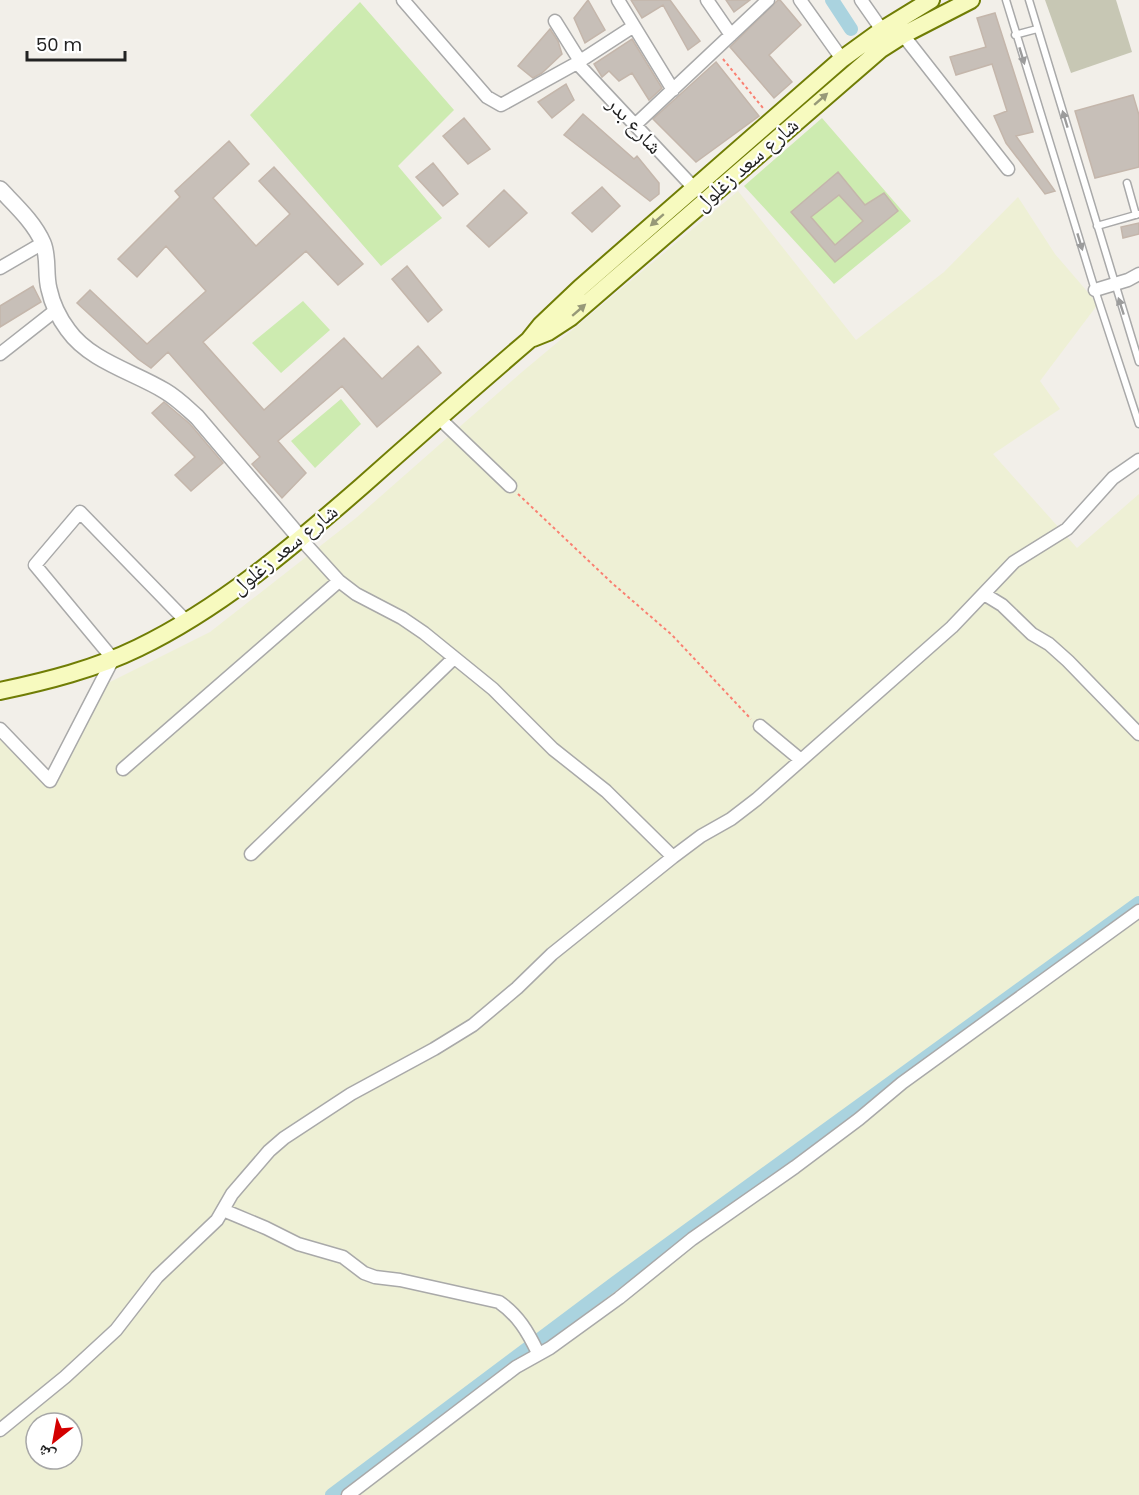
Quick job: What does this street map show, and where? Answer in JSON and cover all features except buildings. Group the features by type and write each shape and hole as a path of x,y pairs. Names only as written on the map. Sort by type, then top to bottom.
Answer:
{"main road":[{"name":"شارع سعد زغلول","path":"0,691 61,676 113,659 139,648 219,601 300,538 530,340 554,312 842,59 882,30 931,0"},
{"name":"شارع سعد زغلول","path":"530,340 548,332 571,317 881,49 971,0"}],"street":[{"path":"403,0 487,97 501,105 578,62 634,26"},
{"path":"618,0 673,90"},
{"path":"707,0 730,35"},
{"path":"635,125 768,0"},
{"path":"800,0 842,59"},
{"path":"861,0 882,30"},
{"name":"شارع بدر","path":"555,21 578,62 694,188"},
{"path":"903,35 1008,169"},
{"path":"0,189 28,220 43,243 48,288 56,310 69,332 81,345 166,392 197,417 339,581 356,594 402,618 424,633 493,689 553,748 606,791 673,857"},
{"path":"0,268 43,243"},
{"path":"1095,290 1128,280 1139,274"},
{"path":"0,354 56,310"},
{"path":"439,418 510,486"},
{"path":"0,1430 65,1377 116,1330 157,1277 217,1220 239,1186 269,1151 284,1138 351,1094 473,1025 552,954 673,857 701,836 742,812 952,627 1014,562 1067,529 1113,478 1139,460"},
{"path":"0,729 50,781 113,659 34,565 80,512 186,621"},
{"path":"123,769 339,581"},
{"path":"984,594 1002,605 1032,634 1068,661 1139,734"},
{"path":"251,854 454,658"},
{"path":"760,726 801,760"},
{"path":"348,1495 537,1351 550,1348 692,1239 859,1119 902,1083 1139,911"},
{"path":"223,1210 298,1244 343,1257 364,1273 375,1277 400,1280 499,1302 511,1310 521,1322 537,1351"}],"lane":[{"path":"1006,0 1095,290 1139,424"},
{"path":"1029,0 1139,362"},
{"path":"1016,35 1037,29"},
{"path":"1097,226 1138,214 1127,183"}],"path":[{"path":"715,50 772,120"},
{"path":"510,486 612,583 672,635 744,713 760,726"}],"shaded area":[{"path":"1045,0 1116,0 1132,52 1071,73"},
{"path":"738,191 856,340 944,272 1018,197 1055,254 1098,304 1040,381 1060,409 993,454 1077,548 1139,494 1139,1495 0,1495 0,728 47,779 96,689 210,632 356,518 522,372"}],"green space":[{"path":"360,2 454,110 398,166 442,218 381,266 250,115"},
{"path":"822,118 911,221 834,284 744,186"},
{"path":"303,301 330,330 281,373 252,343"},
{"path":"341,399 361,424 315,468 291,441"}],"waterway":[{"path":"832,0 851,29"},
{"path":"332,1495 615,1283 1139,903"}]}
